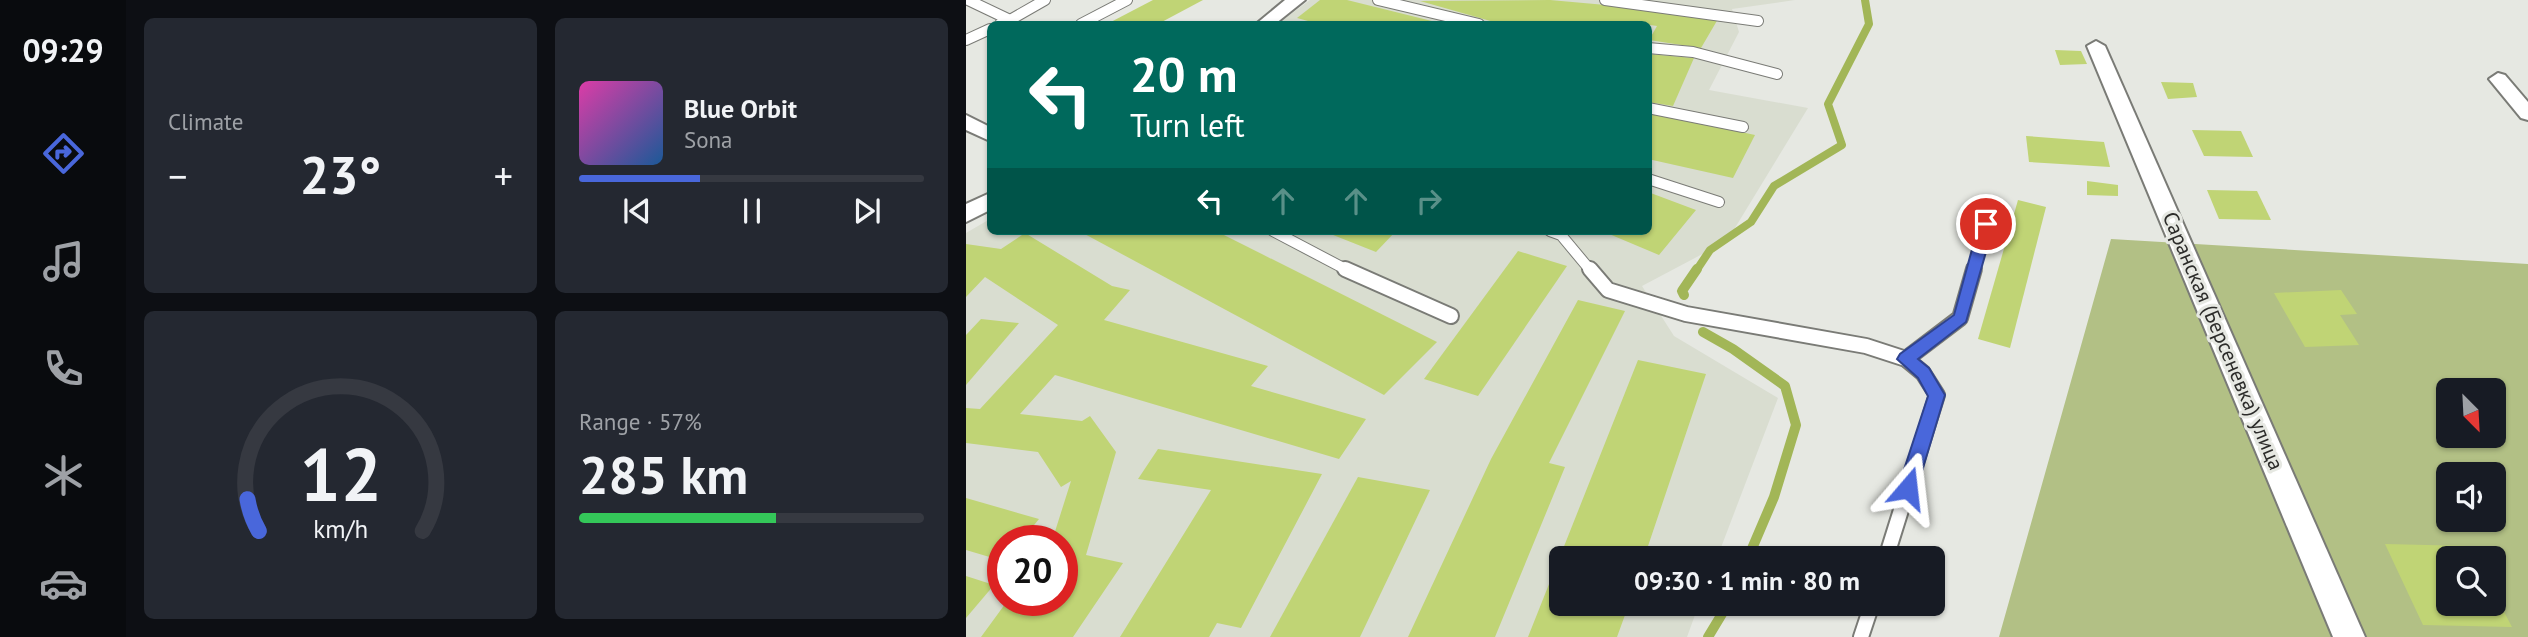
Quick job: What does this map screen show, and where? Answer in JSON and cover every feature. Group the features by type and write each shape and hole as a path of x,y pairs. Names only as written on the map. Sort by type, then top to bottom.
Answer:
{"street":[{"path":"1273,21 1296,0"},
{"name":"Саранская (Берсеневка) улица","path":"2096,46 2349,637"},
{"path":"2498,79 2528,114"},
{"path":"966,121 987,132"},
{"path":"966,214 987,203"}],"lane":[{"path":"968,0 1002,21"},
{"path":"1008,21 1045,0"},
{"path":"1087,21 1127,0"},
{"path":"1378,0 1466,21"},
{"path":"1605,0 1758,21"},
{"path":"966,40 987,30"},
{"path":"1652,48 1693,52 1777,74"},
{"path":"1652,109 1743,127"},
{"path":"1652,180 1719,202"},
{"path":"1906,359 1961,318 1986,224"},
{"path":"1281,235 1371,283 1451,316"},
{"path":"1561,235 1608,289 1686,314 1866,346 1906,359 1923,373 1937,395 1890,546"},
{"path":"1861,637 1868,616"}],"shaded area":[{"path":"1310,0 1795,0 1732,9 1739,32 1709,90 1808,108 1727,241 1642,286 1674,336 1778,398 1722,546 1549,546 1549,616 1695,616 1687,637 966,637 966,233 987,221 987,235 1652,235 1652,21 1281,21"}],"green space":[{"path":"2111,239 2528,264 2528,637 1999,637"}],"building":[{"path":"1153,0 1203,0 1164,21 1113,21"},
{"path":"1320,0 1347,0 1432,21 1308,21 1297,18"},
{"path":"1550,0 1718,19 1701,48 1652,40 1657,26 1652,25 1652,21 1490,21 1420,1"},
{"path":"2055,50 2081,51 2087,64 2060,65"},
{"path":"1652,54 1694,58 1673,106 1652,103"},
{"path":"2161,82 2193,83 2197,97 2168,99"},
{"path":"1652,113 1755,135 1733,178 1652,160"},
{"path":"2192,130 2241,131 2253,157 2204,156"},
{"path":"2026,136 2104,142 2110,167 2029,162"},
{"path":"2087,181 2118,185 2118,196 2087,195"},
{"path":"2207,190 2257,191 2271,220 2219,219"},
{"path":"1652,194 1696,210 1659,255 1612,235 1652,235"},
{"path":"2018,200 2046,207 2010,348 1978,339"},
{"path":"1022,235 1028,235 1112,286 1130,290 1104,320 1268,366 1251,386 1366,419 1339,459 1055,375 1020,414 1082,421 1090,416 1116,452 1086,555 1123,563 1073,637 981,637 996,616 1078,616 1078,525 1057,525 1071,481 1061,487 1038,452 966,443 966,408 980,409 1058,325 985,277 966,297 966,244 1001,249"},
{"path":"1086,235 1224,235 1437,342 1384,395"},
{"path":"1333,235 1392,235 1376,252"},
{"path":"1518,251 1567,266 1478,396 1424,379"},
{"path":"2341,290 2357,314 2340,315 2359,345 2305,347 2274,293"},
{"path":"1578,300 1625,311 1549,463 1565,467 1495,637 1408,637 1491,459"},
{"path":"981,319 1019,323 966,385 966,335"},
{"path":"1638,360 1706,374 1648,546 1564,546"},
{"path":"1158,449 1322,474 1241,628 1217,623 1209,637 1120,637 1211,490 1138,479"},
{"path":"1358,477 1430,490 1360,637 1270,637"},
{"path":"966,498 1039,519 1034,525 987,525 987,556 966,550"},
{"path":"2385,544 2468,546 2436,546 2436,616 2506,616 2512,627 2423,625"},
{"path":"966,576 987,583 987,593 966,618"},
{"path":"1549,584 1549,616 1625,616 1617,637 1528,637"}],"waterway":[{"path":"1696,271 1710,250 1751,222 1774,186 1842,145 1828,104 1869,24 1865,0"},
{"path":"1684,295 1682,291 1697,269"},
{"path":"1703,332 1733,349 1785,386 1796,425 1774,497 1753,546"},
{"path":"1708,637 1721,616"}],"route":[{"path":"1908,488 1937,395 1923,373 1906,359 1961,318 1986,224"}]}
